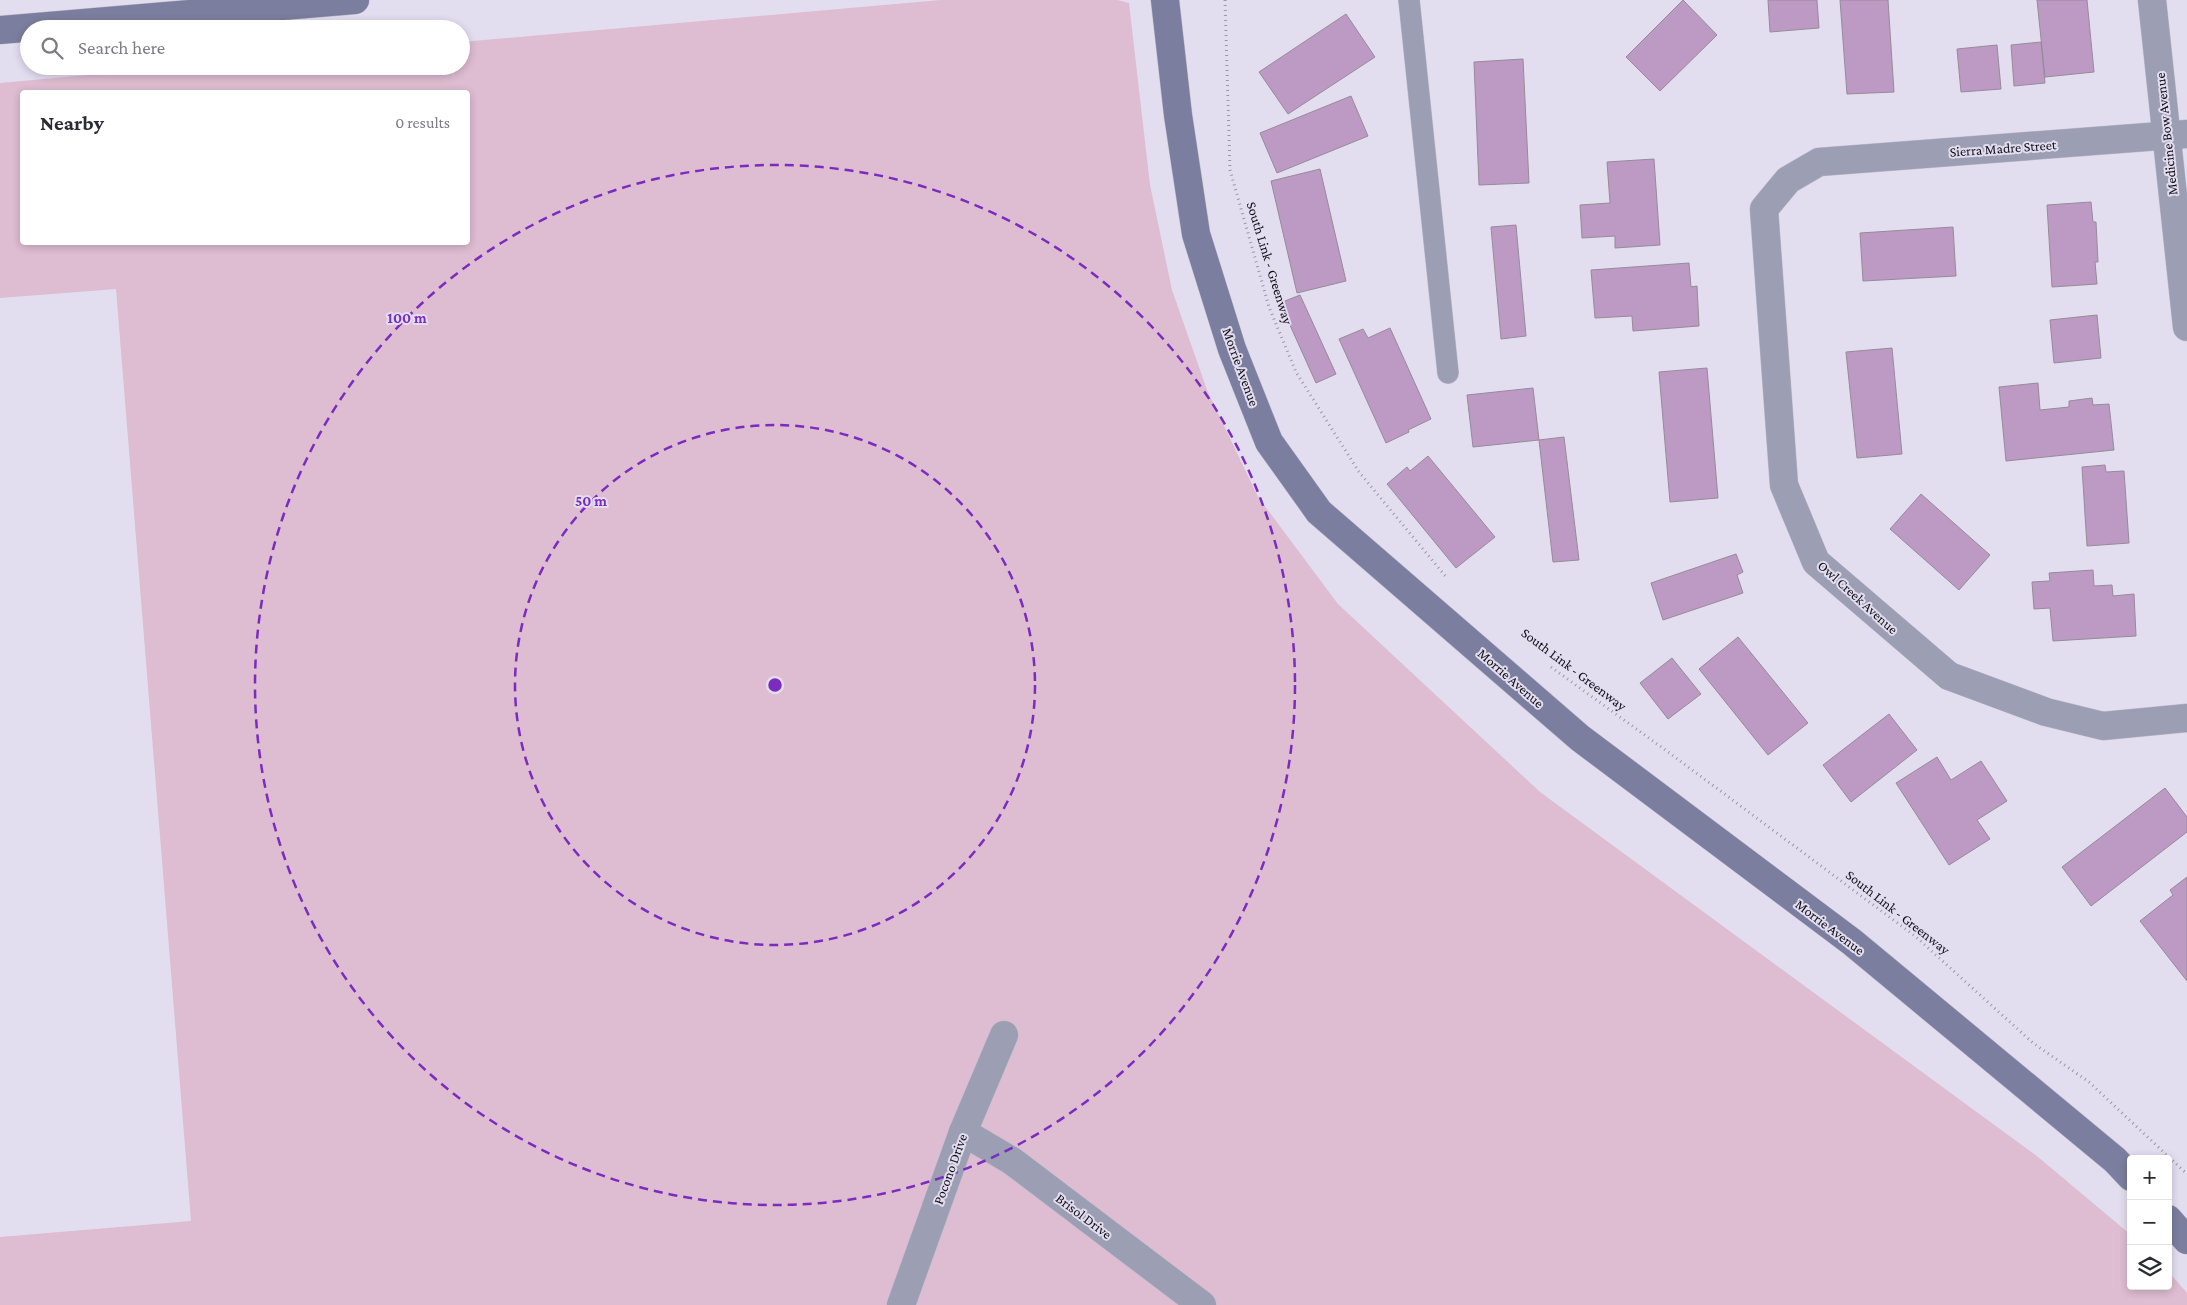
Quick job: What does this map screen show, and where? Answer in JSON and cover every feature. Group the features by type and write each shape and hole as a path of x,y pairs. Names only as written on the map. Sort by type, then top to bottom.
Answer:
{"main road":[{"path":"102,20 266,4 355,0"},
{"name":"Morrie Avenue","path":"1165,0 1178,115 1196,234 1232,349 1268,442 1319,512 1580,738 1852,942 2115,1160 2127,1173"},
{"path":"0,30 20,28"},
{"path":"2172,1223 2187,1240"}],"street":[{"name":"Medicine Bow Avenue","path":"2152,0 2177,135 2187,327"},
{"name":"Sierra Madre Street","path":"1819,162 2177,135"},
{"name":"Owl Creek Avenue","path":"1819,162 1788,180 1764,209 1784,485 1816,562 1949,676 2046,712 2103,726 2187,718"},
{"name":"Pocono Drive","path":"901,1305 963,1132 1004,1034"},
{"name":"Brisol Drive","path":"963,1132 1012,1161 1202,1305"}],"lane":[{"path":"1409,0 1448,373"}],"path":[{"name":"South Link - Greenway","path":"1225,0 1230,170 1269,307 1296,372 1359,472 1448,580"},
{"name":"South Link - Greenway","path":"1549,666 1915,936 2033,1043 2089,1082 2187,1174"}],"shaded area":[{"path":"941,0 1117,0 1129,3 1150,185 1172,290 1207,390 1258,497 1338,604 1540,792 2038,1157 2127,1232 2127,1290 2172,1290 2172,1276 2187,1293 2187,1305 0,1305 0,1237 191,1221 116,289 0,298 0,83 88,75 470,75 470,41"}],"building":[{"path":"1683,0 1717,35 1660,91 1626,57"},
{"path":"1768,0 1817,0 1819,28 1770,32"},
{"path":"1840,0 1888,0 1894,92 1847,94"},
{"path":"2037,0 2087,0 2094,72 2045,77"},
{"path":"1346,14 1375,57 1288,114 1259,72"},
{"path":"2041,42 2045,83 2014,86 2011,45"},
{"path":"1997,45 2001,89 1961,92 1957,49"},
{"path":"1523,59 1529,183 1479,185 1474,62"},
{"path":"1351,96 1368,136 1277,173 1260,133"},
{"path":"1654,159 1660,245 1615,248 1615,236 1582,238 1580,205 1610,203 1607,162"},
{"path":"1320,169 1346,281 1297,293 1271,181"},
{"path":"2091,202 2093,222 2096,222 2098,262 2095,262 2097,284 2052,287 2047,205"},
{"path":"1516,225 1526,336 1501,339 1491,227"},
{"path":"1953,227 1956,276 1863,281 1860,233"},
{"path":"1689,263 1691,287 1697,286 1699,326 1633,331 1632,316 1595,318 1591,270"},
{"path":"1300,295 1336,374 1316,383 1280,303"},
{"path":"2097,315 2101,358 2054,363 2050,320"},
{"path":"1390,328 1431,419 1386,443 1339,339 1363,329 1368,338"},
{"path":"1892,348 1902,454 1857,458 1846,352"},
{"path":"1707,368 1718,498 1670,502 1659,372"},
{"path":"2038,383 2040,410 2069,407 2069,401 2092,398 2093,405 2109,404 2114,450 2006,461 1999,387"},
{"path":"1533,388 1539,440 1473,447 1467,395"},
{"path":"1564,437 1579,560 1553,562 1539,440"},
{"path":"1428,456 1495,537 1456,568 1387,484 1407,467 1410,471"},
{"path":"2105,465 2106,472 2124,471 2129,543 2087,546 2082,467"},
{"path":"1921,494 1990,555 1959,590 1890,529"},
{"path":"1736,554 1743,572 1737,575 1743,593 1663,620 1651,583"},
{"path":"2093,570 2094,586 2112,585 2113,596 2134,594 2136,636 2053,641 2050,608 2034,609 2032,582 2050,581 2049,573"},
{"path":"1738,637 1808,723 1768,755 1699,669"},
{"path":"1672,658 1701,694 1668,719 1640,683"},
{"path":"1889,714 1917,750 1851,802 1823,765"},
{"path":"1937,757 1951,780 1981,761 2007,801 1977,820 1990,839 1949,865 1896,783"},
{"path":"2165,788 2187,817 2187,832 2091,906 2062,867"},
{"path":"2187,877 2187,981 2140,921 2173,895 2170,890"}]}
